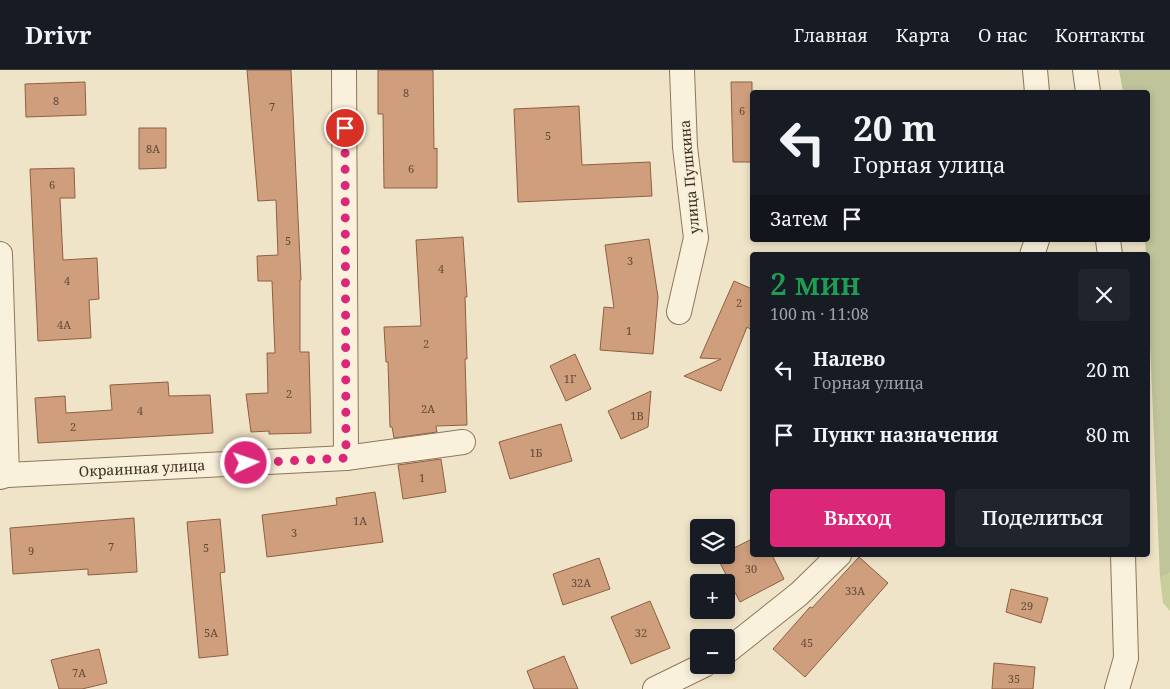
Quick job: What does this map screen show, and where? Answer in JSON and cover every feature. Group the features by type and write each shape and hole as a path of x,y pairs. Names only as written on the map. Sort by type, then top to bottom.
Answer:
{"street":[{"path":"344,70 346,458"},
{"name":"улица Пушкина","path":"679,312 696,238 684,147 682,70"},
{"path":"1035,70 1037,90"},
{"path":"1085,70 1088,90"},
{"path":"0,254 4,476"},
{"name":"Окраинная улица","path":"4,476 346,458 463,442"},
{"path":"735,645 799,594 836,557"},
{"path":"1117,689 1126,658 1123,557"},
{"path":"655,689 690,672"}],"green space":[{"path":"1119,70 1170,70 1170,573 1160,578 1150,342 1150,252 1146,252 1145,242 1150,242 1150,90 1123,90"},
{"path":"1170,573 1170,611 1163,603 1160,578"}],"building":[{"path":"247,70 291,70 301,280 300,352 309,352 311,433 269,434 269,431 251,432 246,394 268,393 267,353 275,353 272,281 258,281 257,256 278,255 276,200 258,201"},
{"path":"378,70 433,70 434,149 437,148 437,188 384,188 383,114 378,114"},
{"path":"85,82 86,115 26,117 25,84"},
{"path":"731,82 752,82 752,90 750,90 750,162 733,162"},
{"path":"579,106 582,165 650,162 652,196 518,202 514,109"},
{"path":"139,128 166,128 166,168 139,169"},
{"path":"74,168 75,198 60,198 63,260 97,258 99,299 89,300 91,338 38,341 30,169"},
{"path":"463,237 467,297 465,297 467,359 465,359 467,425 436,426 437,432 394,438 392,427 390,427 388,362 386,362 384,327 421,326 416,240"},
{"path":"649,239 658,297 653,354 600,350 604,307 614,308 605,245"},
{"path":"734,281 750,288 750,329 747,327 721,391 684,376 721,359 700,358"},
{"path":"575,354 591,389 566,401 550,366"},
{"path":"168,382 169,396 210,395 213,433 38,443 35,398 65,396 66,413 112,410 110,385"},
{"path":"651,391 648,427 621,439 608,411"},
{"path":"561,424 572,461 510,479 499,442"},
{"path":"441,459 446,492 403,499 398,465"},
{"path":"375,492 383,542 267,557 262,515 337,505 336,498"},
{"path":"134,518 137,572 88,575 88,569 13,574 10,528"},
{"path":"220,519 225,572 220,573 228,655 199,658 187,522"},
{"path":"750,540 750,557 773,557 784,579 740,602 735,592 735,574 726,574 721,564 735,564 735,548"},
{"path":"859,557 888,583 805,677 773,649 810,607 812,608"},
{"path":"599,558 610,589 563,605 553,574"},
{"path":"1011,589 1048,598 1041,623 1006,612"},
{"path":"650,601 670,648 631,664 611,617"},
{"path":"99,649 107,683 82,689 59,689 51,660"},
{"path":"564,656 578,689 534,689 527,671"},
{"path":"994,663 1035,667 1033,689 992,689"}],"route":[{"path":"246,463 346,458 345,128"}]}
